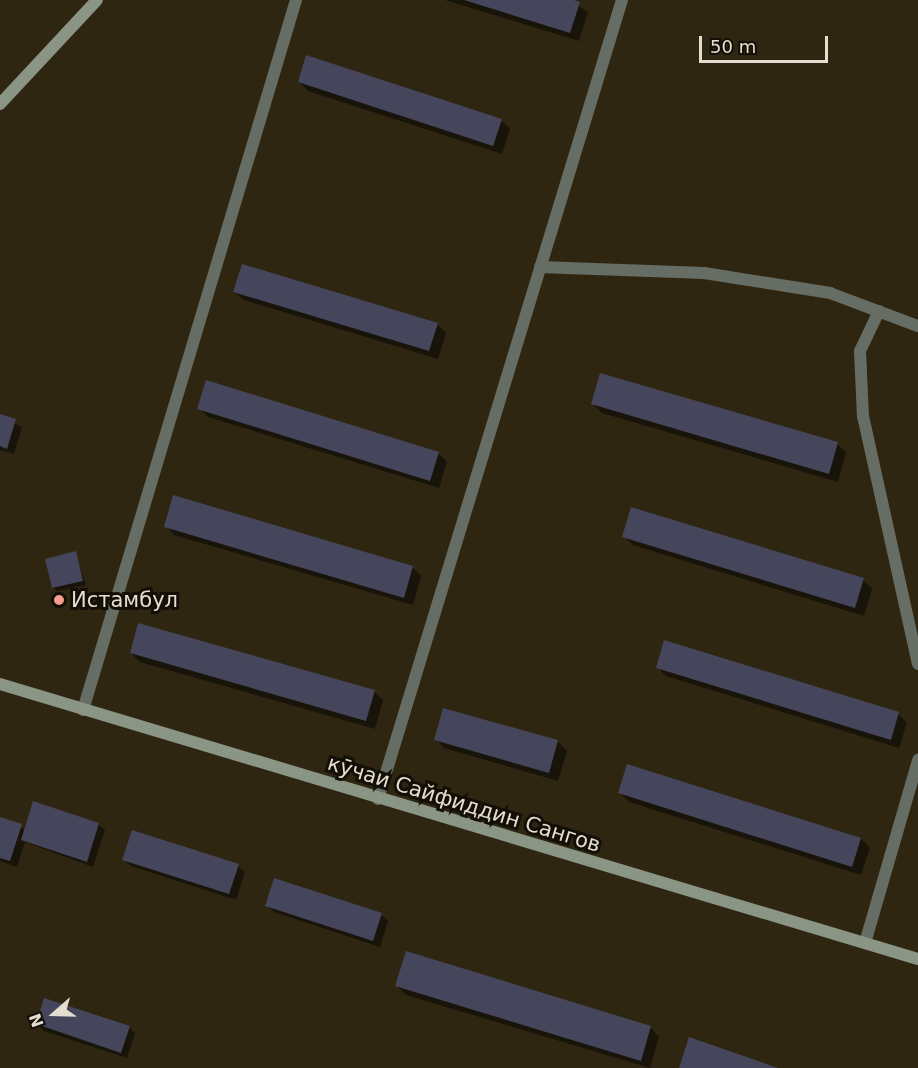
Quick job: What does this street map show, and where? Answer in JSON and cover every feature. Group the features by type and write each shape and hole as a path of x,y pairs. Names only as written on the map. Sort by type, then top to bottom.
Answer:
{"street":[{"path":"0,104 97,0"},
{"path":"83,710 297,0"},
{"path":"378,799 622,0"},
{"path":"540,267 704,273 830,293 918,326"},
{"path":"879,311 860,351 863,416 918,664"},
{"name":"кӯчаи Сайфиддин Сангов","path":"0,684 918,959"},
{"path":"865,943 918,760"}],"building":[{"path":"464,0 574,0 580,2 570,33"},
{"path":"306,55 502,119 493,146 298,82"},
{"path":"242,264 438,323 429,351 233,292"},
{"path":"600,373 838,442 829,474 591,404"},
{"path":"206,380 439,452 430,481 197,409"},
{"path":"0,414 16,419 7,449 0,446"},
{"path":"173,495 413,566 404,598 164,527"},
{"path":"631,507 864,578 855,608 622,537"},
{"path":"76,551 83,581 52,588 45,559"},
{"path":"138,623 375,690 366,721 130,653"},
{"path":"664,640 899,712 891,740 656,668"},
{"path":"443,708 558,740 549,773 434,740"},
{"path":"627,764 861,838 852,867 618,793"},
{"path":"33,801 99,823 87,862 21,840"},
{"path":"0,817 22,824 10,861 0,858"},
{"path":"132,830 239,864 229,894 122,860"},
{"path":"274,878 382,913 373,941 265,906"},
{"path":"406,951 651,1026 641,1061 395,986"},
{"path":"44,998 130,1026 121,1053 36,1024"},
{"path":"689,1037 778,1068 679,1068"}],"place":[{"name":"Истамбул","path":"59,600"}]}
